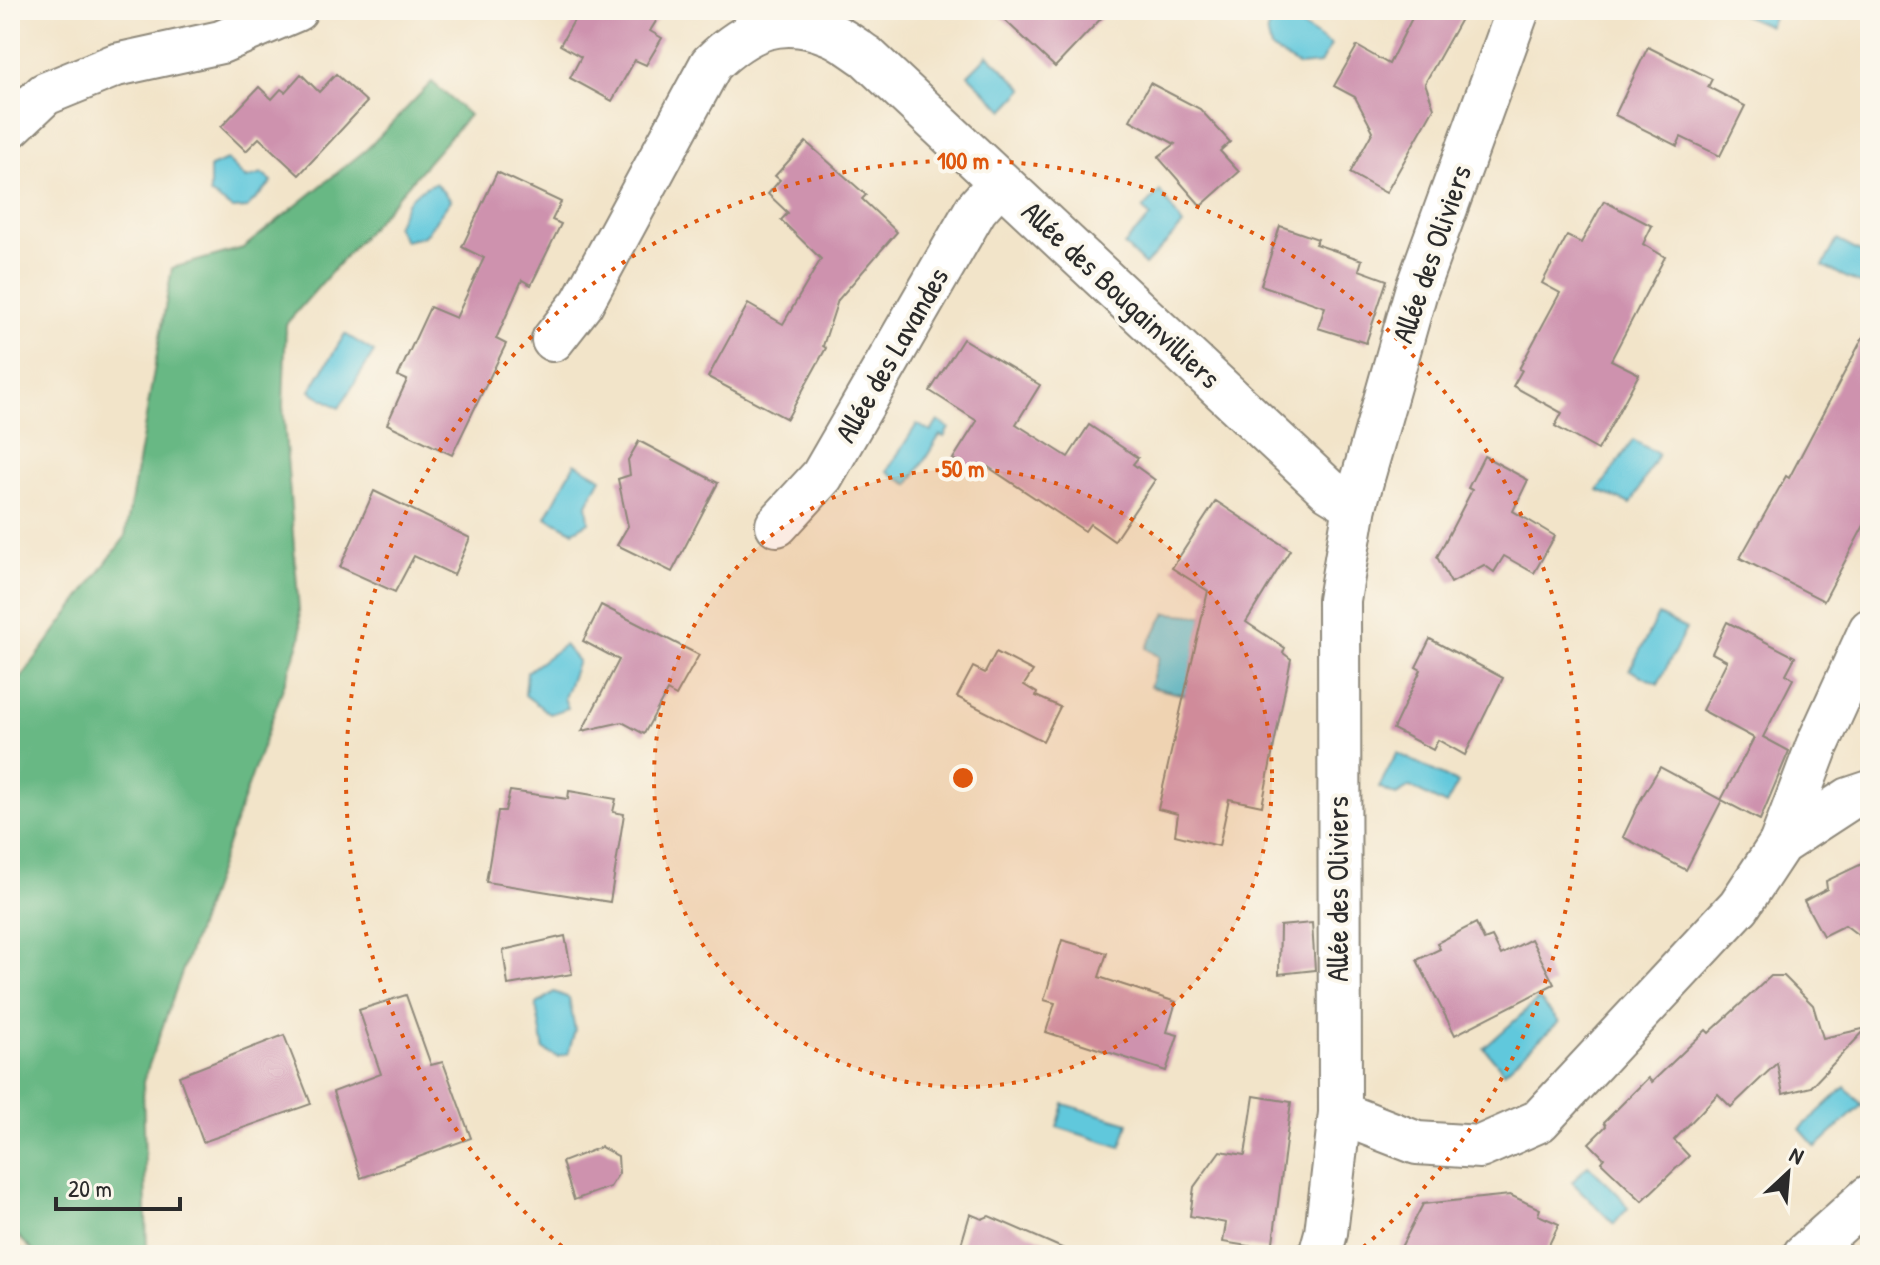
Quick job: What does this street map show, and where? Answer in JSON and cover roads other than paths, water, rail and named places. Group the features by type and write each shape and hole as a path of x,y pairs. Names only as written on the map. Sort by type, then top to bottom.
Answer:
{"street":[{"path":"10,127 45,94 116,65 221,42 296,10"},
{"name":"Allée des Oliviers","path":"1320,1255 1326,1233 1340,1113 1339,600 1355,506 1416,291 1518,10"},
{"name":"Allée des Bougainvilliers","path":"553,340 582,303 711,64 732,43 758,31 789,23 830,34 867,57 1329,490 1355,506"},
{"name":"Allée des Lavandes","path":"777,525 822,476 976,209 1000,182"},
{"path":"1340,1113 1417,1143 1480,1147 1539,1121 1739,906 1780,844 1817,746 1870,630"},
{"path":"1780,844 1849,799 1870,792"},
{"path":"1804,1255 1870,1196"}],"water":[{"path":"1737,10 1776,10 1769,26"},
{"path":"1279,11 1331,45 1320,64 1299,66 1271,49 1267,30"},
{"path":"988,55 1024,89 1004,110 968,75"},
{"path":"227,160 246,179 262,174 272,182 247,208 233,209 210,194 210,167"},
{"path":"435,183 451,200 424,236 405,241 396,227 406,205 419,191"},
{"path":"1160,191 1183,225 1145,265 1124,245 1150,217 1143,209"},
{"path":"1837,240 1870,257 1870,289 1823,266"},
{"path":"345,334 374,352 339,408 310,391"},
{"path":"938,421 949,428 944,437 940,435 909,485 887,471 917,424 931,432"},
{"path":"1633,440 1658,454 1631,504 1598,491"},
{"path":"575,463 601,478 587,504 589,522 573,531 546,517"},
{"path":"1166,613 1203,616 1185,695 1150,687 1159,657 1146,648"},
{"path":"1658,615 1686,629 1658,684 1630,670"},
{"path":"564,645 578,661 564,698 568,708 550,714 525,695 527,672"},
{"path":"1397,753 1458,783 1446,805 1410,787 1396,795 1379,787"},
{"path":"554,992 569,998 575,1030 568,1054 558,1057 544,1050 536,1005"},
{"path":"1539,999 1559,1022 1504,1072 1484,1048"},
{"path":"1845,1087 1862,1105 1816,1147 1800,1129"},
{"path":"1064,1104 1128,1123 1121,1147 1057,1127"},
{"path":"1588,1165 1628,1208 1614,1224 1572,1182"}]}
